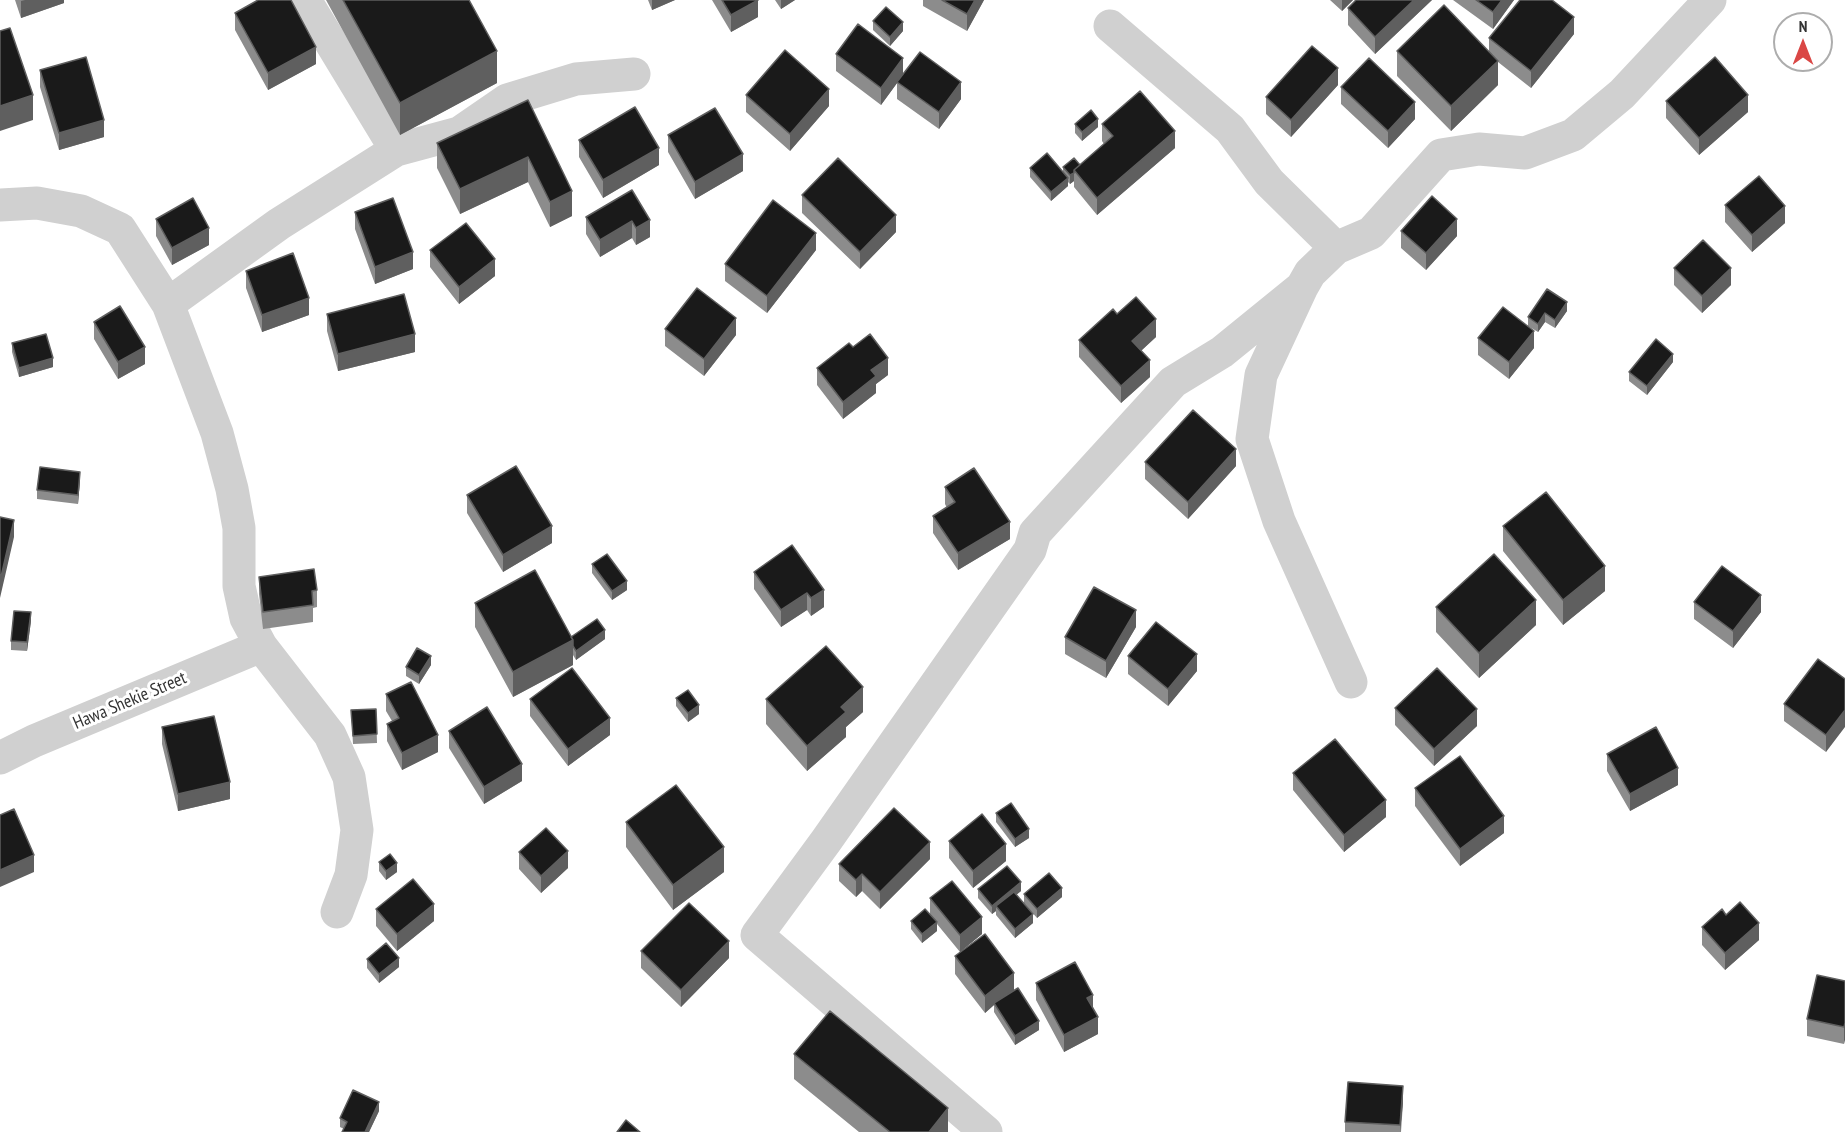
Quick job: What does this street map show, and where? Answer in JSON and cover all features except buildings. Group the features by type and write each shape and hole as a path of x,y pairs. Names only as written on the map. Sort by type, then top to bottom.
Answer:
{"street":[{"path":"305,0 396,150"},
{"path":"1351,682 1279,521 1252,439 1261,375 1302,287 1310,273 1336,249 1371,233 1441,155 1479,149 1525,153 1573,135 1622,94 1710,0"},
{"path":"1110,26 1230,129 1269,183 1336,249"},
{"path":"168,304 279,224 396,150 459,133 507,100 576,79 634,74"},
{"path":"0,205 37,203 81,211 120,229 168,304 217,433 239,528 239,585 246,618 261,646 330,735 349,777 357,830 351,875 337,912"},
{"path":"986,1132 757,935 826,842 1030,550 1035,533 1173,382 1222,352 1302,287"},
{"name":"Hawa Shekie Street","path":"0,758 34,741 261,646"}]}
